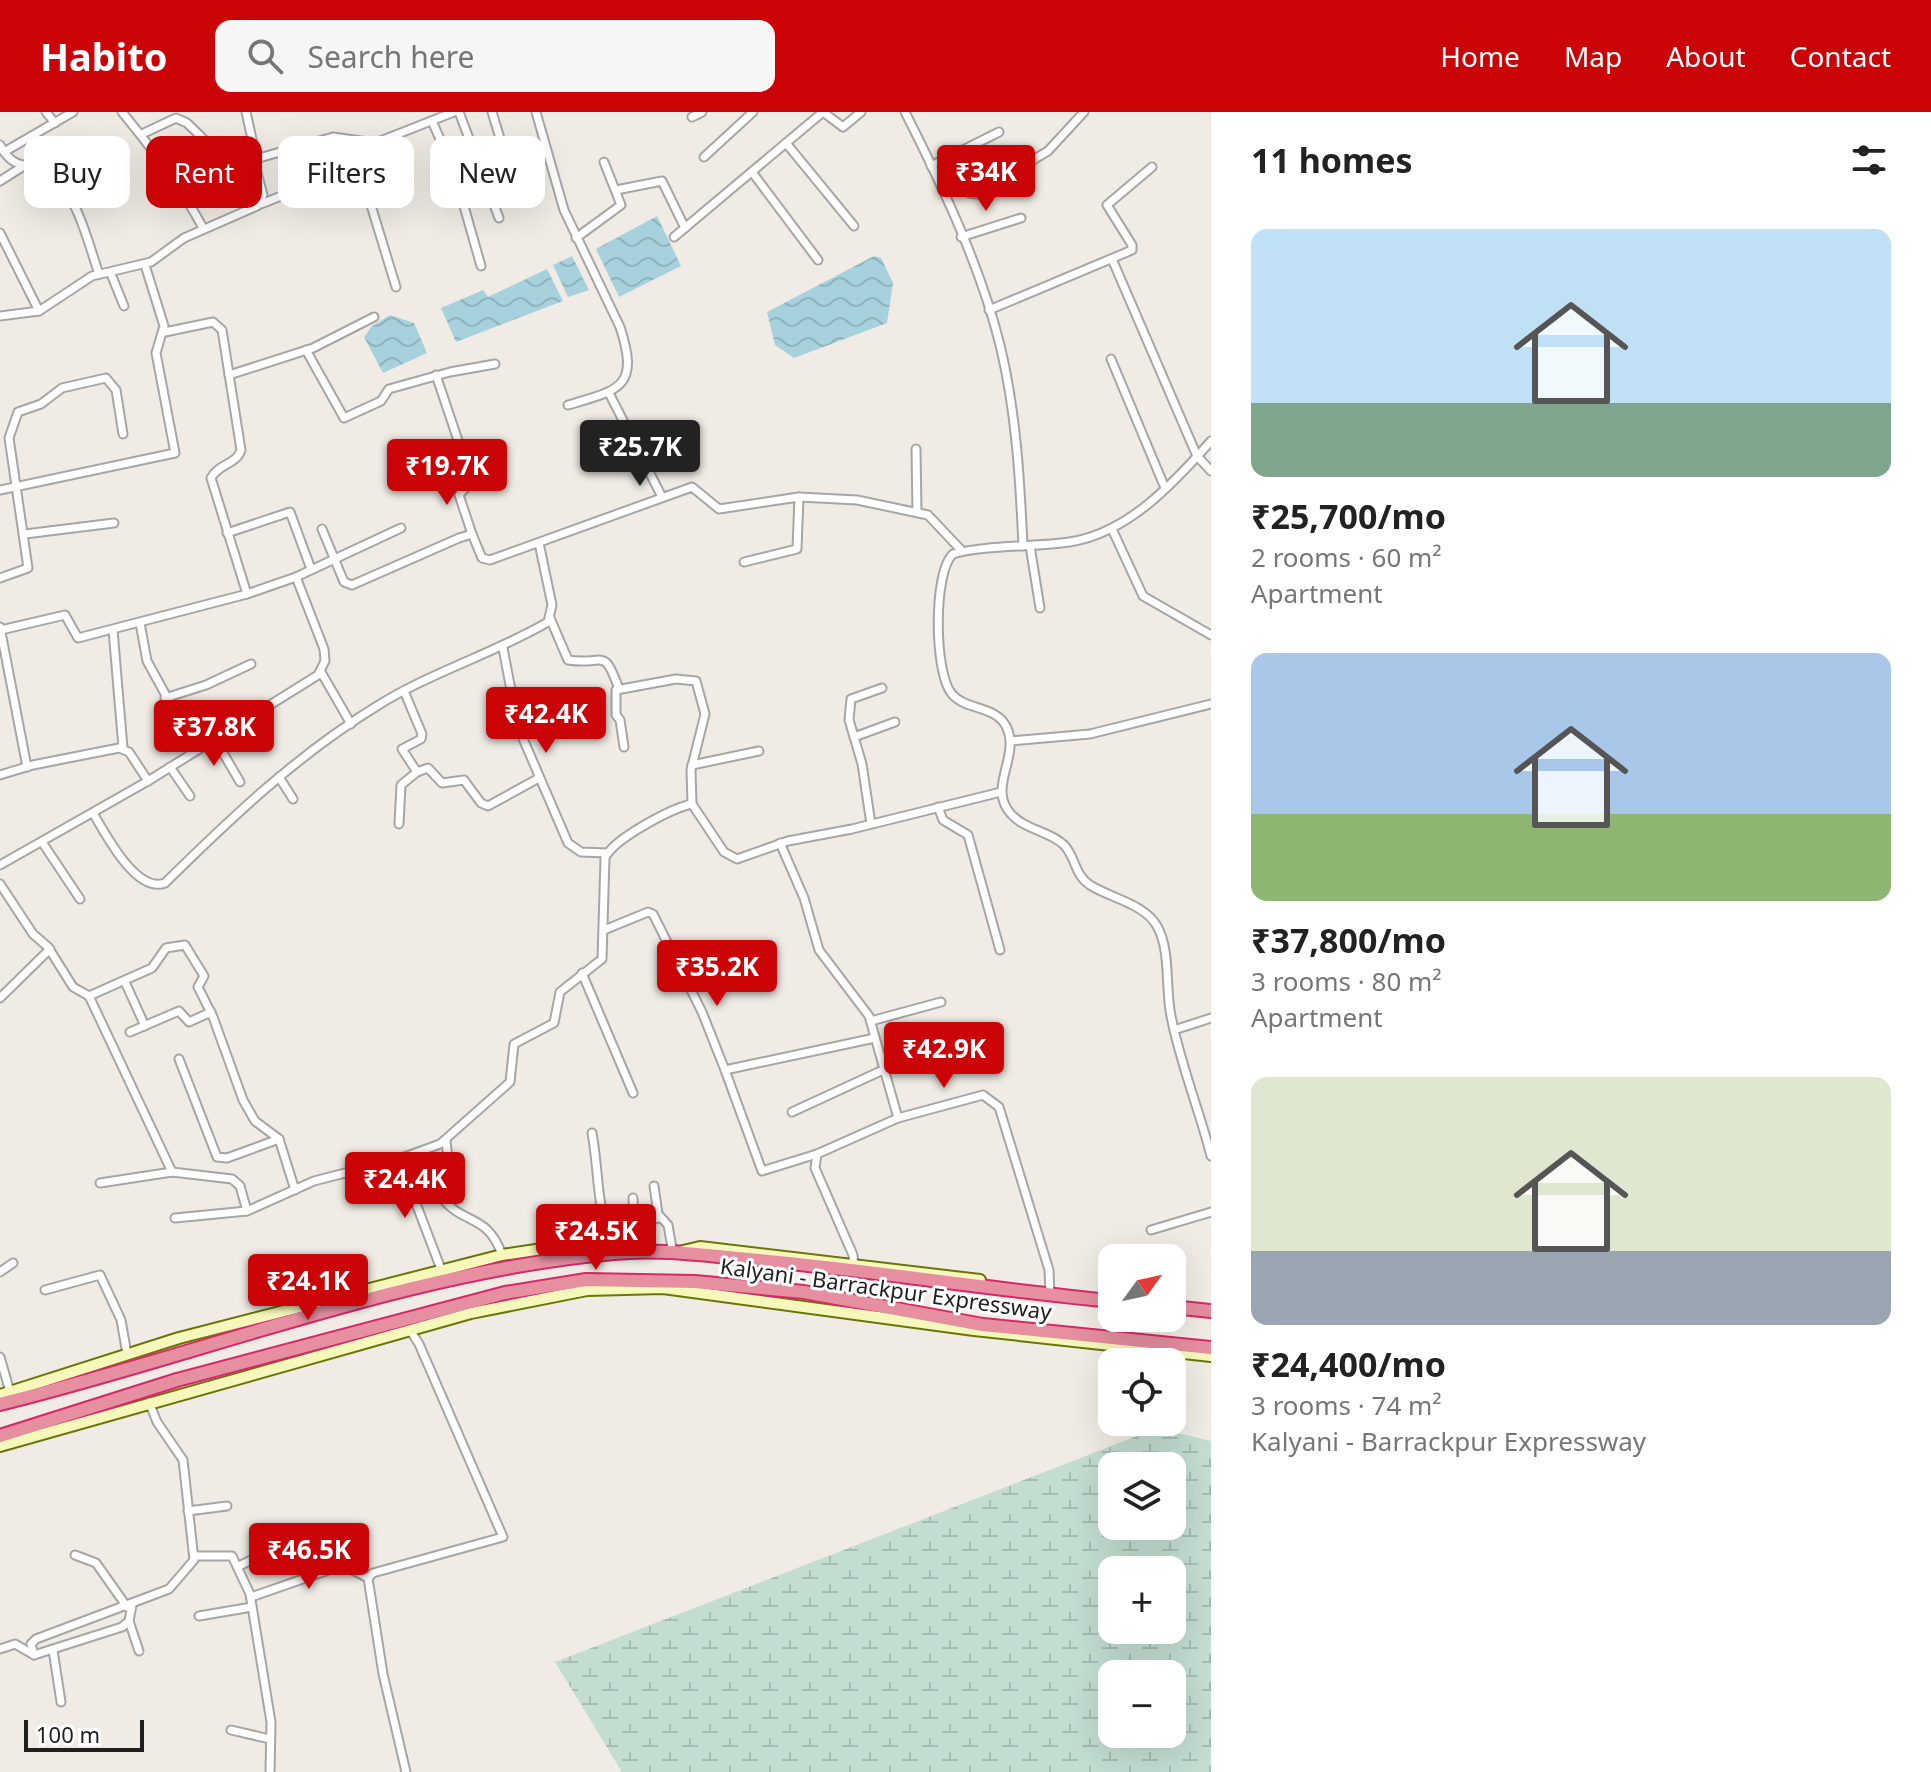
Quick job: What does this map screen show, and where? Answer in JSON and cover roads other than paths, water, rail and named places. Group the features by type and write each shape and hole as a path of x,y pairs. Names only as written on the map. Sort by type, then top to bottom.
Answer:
{"highway":[{"name":"Kalyani - Barrackpur Expressway","path":"0,1404 393,1295 505,1268 621,1252 855,1266 1098,1297"},
{"name":"Kalyani - Barrackpur Expressway","path":"0,1436 206,1372 505,1293 586,1280 678,1281 804,1292 1058,1337 1211,1348"},
{"path":"1186,1305 1211,1308"}],"street":[{"path":"46,112 55,123"},
{"path":"73,112 2,148 22,167 48,172 60,186 81,223 99,274"},
{"path":"122,112 179,185 203,228"},
{"path":"246,112 251,136"},
{"path":"424,112 454,171 481,266"},
{"path":"397,136 457,112 499,218"},
{"path":"492,112 499,136"},
{"path":"536,112 561,202 620,327 625,344 625,380 609,393 568,405"},
{"path":"692,117 702,112"},
{"path":"704,157 753,112"},
{"path":"674,237 823,112 843,127 861,112"},
{"path":"905,112 961,237 1000,347 1015,429 1027,546 1040,608"},
{"path":"950,157 969,193 976,194 1048,151 1084,112"},
{"path":"142,134 176,118 187,123 200,136"},
{"path":"931,166 999,132"},
{"path":"786,143 854,226"},
{"path":"576,238 620,207 604,162"},
{"path":"0,181 22,167"},
{"path":"989,310 1112,259 1133,247 1107,205 1152,167"},
{"path":"752,172 818,260"},
{"path":"616,190 662,181 685,228"},
{"path":"0,316 39,311 99,274 145,265 203,228 251,208"},
{"path":"371,208 396,287"},
{"path":"961,237 1021,218"},
{"path":"0,233 39,311"},
{"path":"1112,259 1197,456 1211,471"},
{"path":"0,490 175,453 156,353 165,332 145,265"},
{"path":"111,274 124,306"},
{"path":"229,375 306,350 374,317"},
{"path":"165,332 213,322 219,325 241,450 239,457 215,471 211,478 247,594"},
{"path":"306,350 344,418 381,401 389,389 436,375 495,364"},
{"path":"1111,359 1165,488"},
{"path":"436,375 470,476 469,484 459,495 472,534 485,559 695,487 712,507 719,509 799,497 857,500 917,512 938,521 962,551"},
{"path":"0,578 27,570 25,534 9,438 16,415 41,404 58,390 106,378 112,382 123,434"},
{"path":"609,393 662,497"},
{"path":"1211,441 1165,488 1112,529 1069,543 962,551 946,561 939,630 945,681 954,698 1001,718 1011,741 1001,792 1015,818 1063,845 1083,879 1156,923 1163,946 1174,1030 1211,1156"},
{"path":"916,449 917,512"},
{"path":"744,562 797,549 799,497"},
{"path":"227,533 290,512 295,517 311,569"},
{"path":"25,534 114,523"},
{"path":"27,767 0,628 65,615 78,638 113,630 247,594 296,577 333,557 401,528"},
{"path":"322,529 344,582 352,585 472,534"},
{"path":"1112,529 1140,592 1211,635"},
{"path":"539,543 552,605 550,618 568,660 605,659 619,689"},
{"path":"296,577 324,649 321,672 351,724"},
{"path":"93,813 129,869 161,885 244,804 351,724 404,691 503,648 550,618"},
{"path":"140,623 145,655 165,698 196,750"},
{"path":"113,630 123,748 148,781"},
{"path":"503,648 516,719 568,843 581,852 607,853 636,831 692,804"},
{"path":"165,698 206,685 251,664"},
{"path":"0,865 148,781 321,672"},
{"path":"0,678 9,675"},
{"path":"624,747 614,694 619,689 676,679 696,681 705,714 692,765 692,804 732,858 780,843 1001,792"},
{"path":"871,824 848,716 851,699 882,688"},
{"path":"404,691 422,734 419,740 402,749 417,772"},
{"path":"1011,741 1090,734 1211,704"},
{"path":"854,737 895,722"},
{"path":"215,739 240,782"},
{"path":"0,775 123,748"},
{"path":"692,765 759,751"},
{"path":"170,767 190,796"},
{"path":"399,824 401,785 417,772 428,768 442,783 464,780 481,803 488,806 539,778"},
{"path":"279,777 293,799"},
{"path":"938,807 943,820 968,835 1000,950"},
{"path":"42,842 80,899"},
{"path":"780,843 804,898 819,950 871,1021 898,1118"},
{"path":"175,1218 247,1211 324,1178 399,1159 446,1141 510,1082 512,1047 554,1023 560,992 602,959 607,853"},
{"path":"0,884 33,934 50,949 73,987 89,996 172,1172"},
{"path":"604,930 651,913 702,1012 762,1171 817,1154 898,1118 983,1095 996,1102 1048,1264 1050,1292"},
{"path":"89,996 152,968 164,949 183,943 204,974 198,986 253,1119 279,1139 295,1190"},
{"path":"0,998 50,949"},
{"path":"582,973 633,1093"},
{"path":"125,982 145,1026"},
{"path":"871,1021 941,1002"},
{"path":"130,1032 179,1011 189,1022 211,1012"},
{"path":"1174,1030 1211,1018"},
{"path":"725,1070 875,1038"},
{"path":"179,1059 217,1157 227,1158 279,1139"},
{"path":"792,1112 883,1070"},
{"path":"592,1133 600,1179 597,1194 605,1227 596,1241"},
{"path":"446,1141 447,1161 438,1191 450,1210 490,1229 502,1255"},
{"path":"817,1154 814,1161 817,1175 855,1266"},
{"path":"399,1159 441,1269"},
{"path":"100,1183 172,1172 232,1179 240,1186 247,1211"},
{"path":"654,1186 660,1218 668,1225 673,1254"},
{"path":"633,1198 635,1252"},
{"path":"1151,1230 1211,1212"},
{"path":"635,1221 660,1218"},
{"path":"0,1357 5,1394 127,1354 441,1269 502,1255 596,1241 621,1252"},
{"path":"0,1272 13,1263"},
{"path":"45,1290 100,1275 121,1320 127,1354"},
{"path":"0,1446 410,1330 541,1296 587,1290 663,1288 1211,1356"},
{"path":"368,1578 373,1573 503,1537 419,1344 410,1330"},
{"path":"34,1655 31,1644 36,1639 130,1606 174,1586 196,1556 183,1460 157,1422 149,1402"},
{"path":"188,1511 227,1506"},
{"path":"239,1566 298,1537"},
{"path":"75,1555 96,1563 130,1606 129,1621 139,1651"},
{"path":"196,1556 228,1555 239,1566 251,1597 271,1722 270,1772"},
{"path":"251,1597 343,1565 368,1578"},
{"path":"368,1578 383,1674 406,1772"},
{"path":"199,1616 252,1607"},
{"path":"0,1649 15,1644 34,1655 122,1627 129,1621"},
{"path":"53,1650 61,1702"},
{"path":"231,1730 270,1739"}],"water":[{"path":"657,216 681,266 619,297 596,249"},
{"path":"572,256 589,290 568,297 553,265"},
{"path":"874,256 881,258 893,283 887,323 794,358 775,345 767,312"},
{"path":"547,269 563,301 456,342 441,308 483,290 488,297"},
{"path":"390,315 414,323 427,353 383,373 364,337 372,326"}]}
